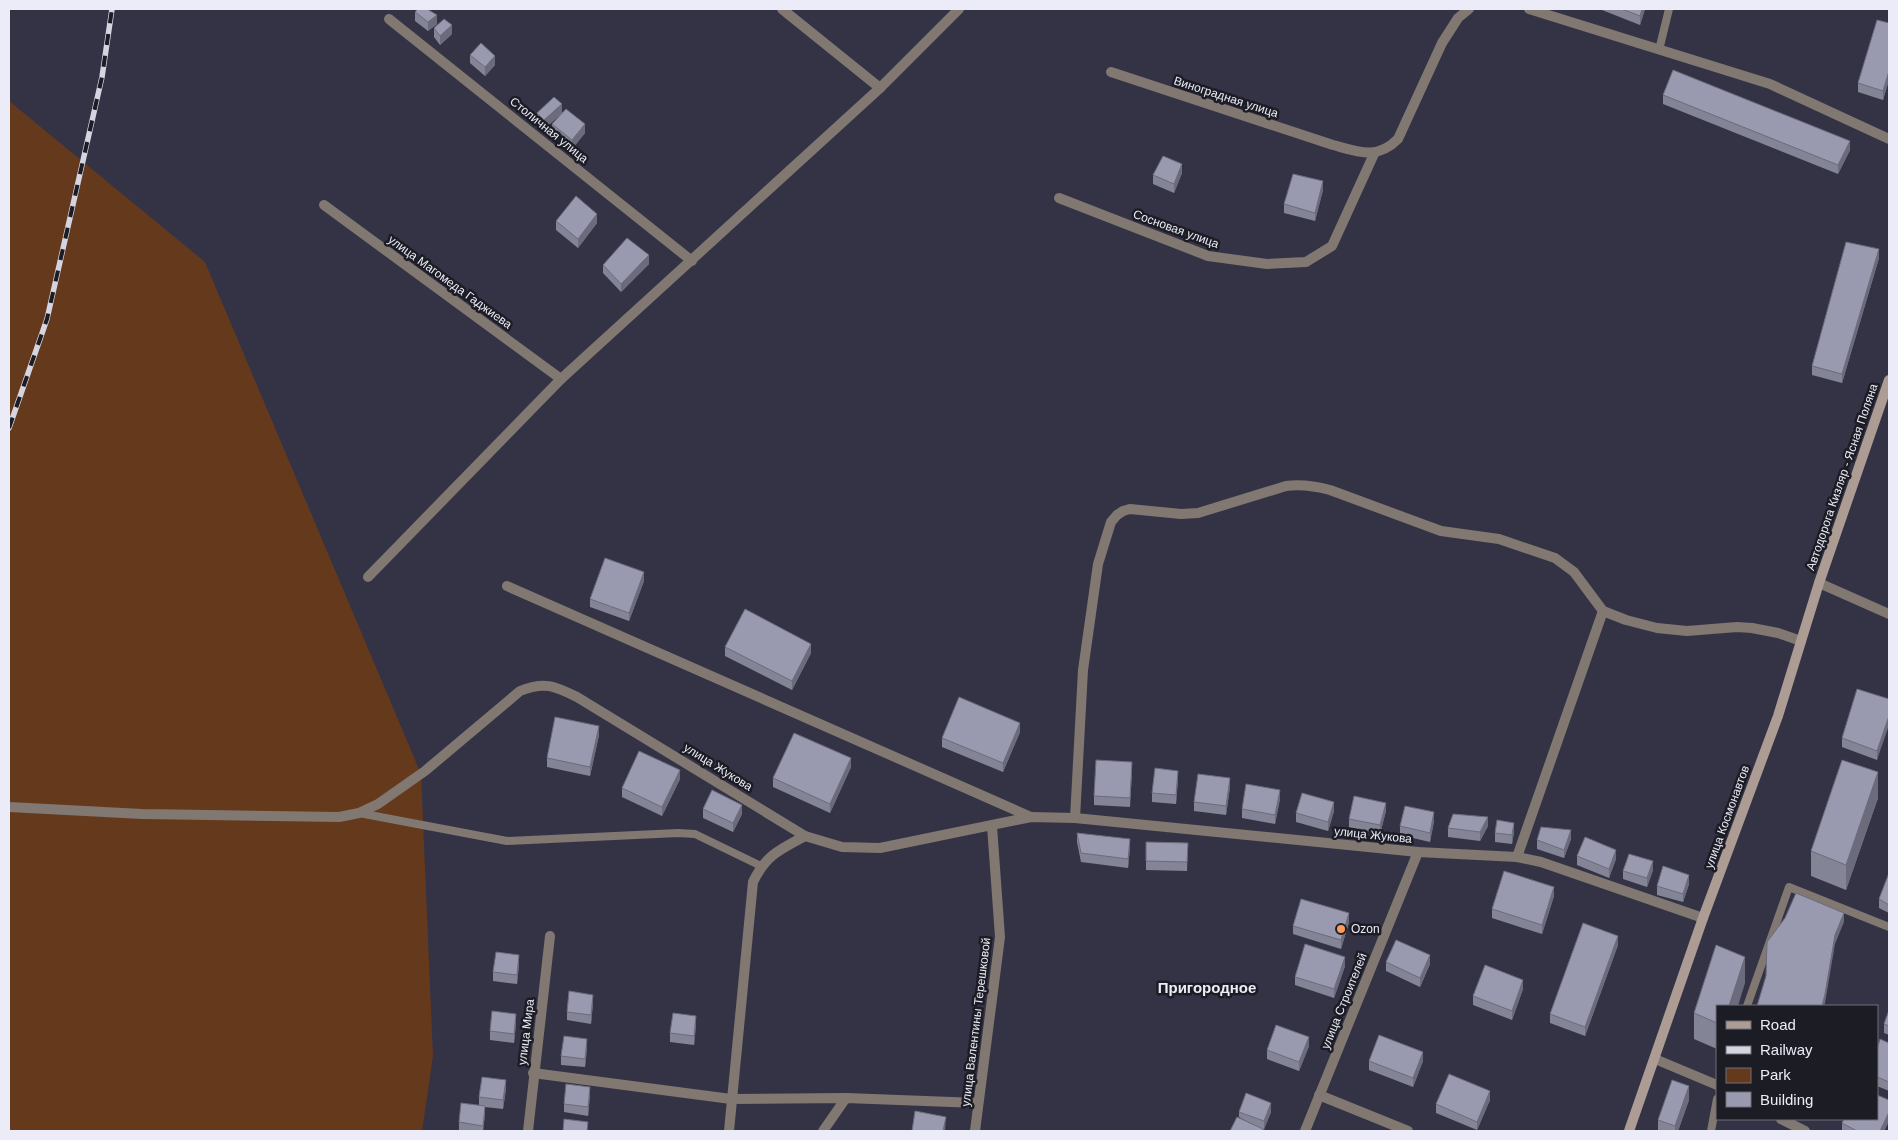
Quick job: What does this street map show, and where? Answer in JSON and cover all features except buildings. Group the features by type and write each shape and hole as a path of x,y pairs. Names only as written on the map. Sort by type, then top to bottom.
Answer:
{"street":[{"path":"782,9 880,88"},
{"path":"368,577 561,379 880,88 959,9"},
{"path":"1374,154 1388,148 1398,139 1442,43 1458,18 1469,9"},
{"path":"1529,9 1770,84 1889,139"},
{"name":"Столичная улица","path":"389,19 692,261"},
{"name":"Виноградная улица","path":"1111,72 1333,145 1357,152 1374,154"},
{"name":"Сосновая улица","path":"1059,198 1208,256 1267,264 1306,262 1332,246 1374,154"},
{"name":"улица Магомеда Гаджиева","path":"324,205 561,379"},
{"name":"Автодорога Кизляр - Ясная Поляна","path":"1819,583 1889,380"},
{"path":"1075,818 1083,670 1098,564 1112,522 1117,515 1130,509 1181,514 1198,513 1286,486 1300,484 1315,486 1441,531 1499,539 1555,558 1574,572 1603,611 1626,620 1657,628 1687,631 1737,627 1752,628 1801,641"},
{"path":"1819,583 1889,614"},
{"name":"улица Космонавтов","path":"1629,1131 1703,918 1778,716 1819,583"},
{"name":"улица Жукова","path":"507,586 1031,817"},
{"path":"1517,857 1603,611"},
{"name":"улица Жукова","path":"9,807 142,814 339,817 359,813 378,804 425,771 520,690 545,684 559,688 577,697 805,836 842,847 880,848 1031,817 1075,818 1418,852 1517,857 1541,862 1703,918"},
{"name":"улица Валентины Терешковой","path":"974,1131 1000,937 992,826"},
{"path":"729,1131 753,882 761,866 774,853 805,836"},
{"name":"улица Строителей","path":"1305,1131 1418,852"},
{"name":"улица Мира","path":"528,1131 533,1073 550,936"},
{"path":"1655,1059 1716,1086"},
{"path":"533,1073 731,1099 846,1098 978,1103"},
{"path":"1319,1095 1408,1131"},
{"path":"822,1131 846,1098"},
{"path":"1783,1120 1805,1131"}],"lane":[{"path":"1658,50 1669,9"},
{"path":"359,813 506,841 695,834 761,866"},
{"path":"1747,1005 1790,887 1889,927"},
{"path":"1711,1131 1716,1104"}],"green space":[{"path":"9,101 205,262 421,774 433,1056 422,1131 9,1131"}],"railway":[{"path":"9,428 47,319 102,77 112,9"}],"place":[{"name":"Ozon","path":"1341,929"}],"district":[{"name":"Пригородное","path":"1207,988"}]}
